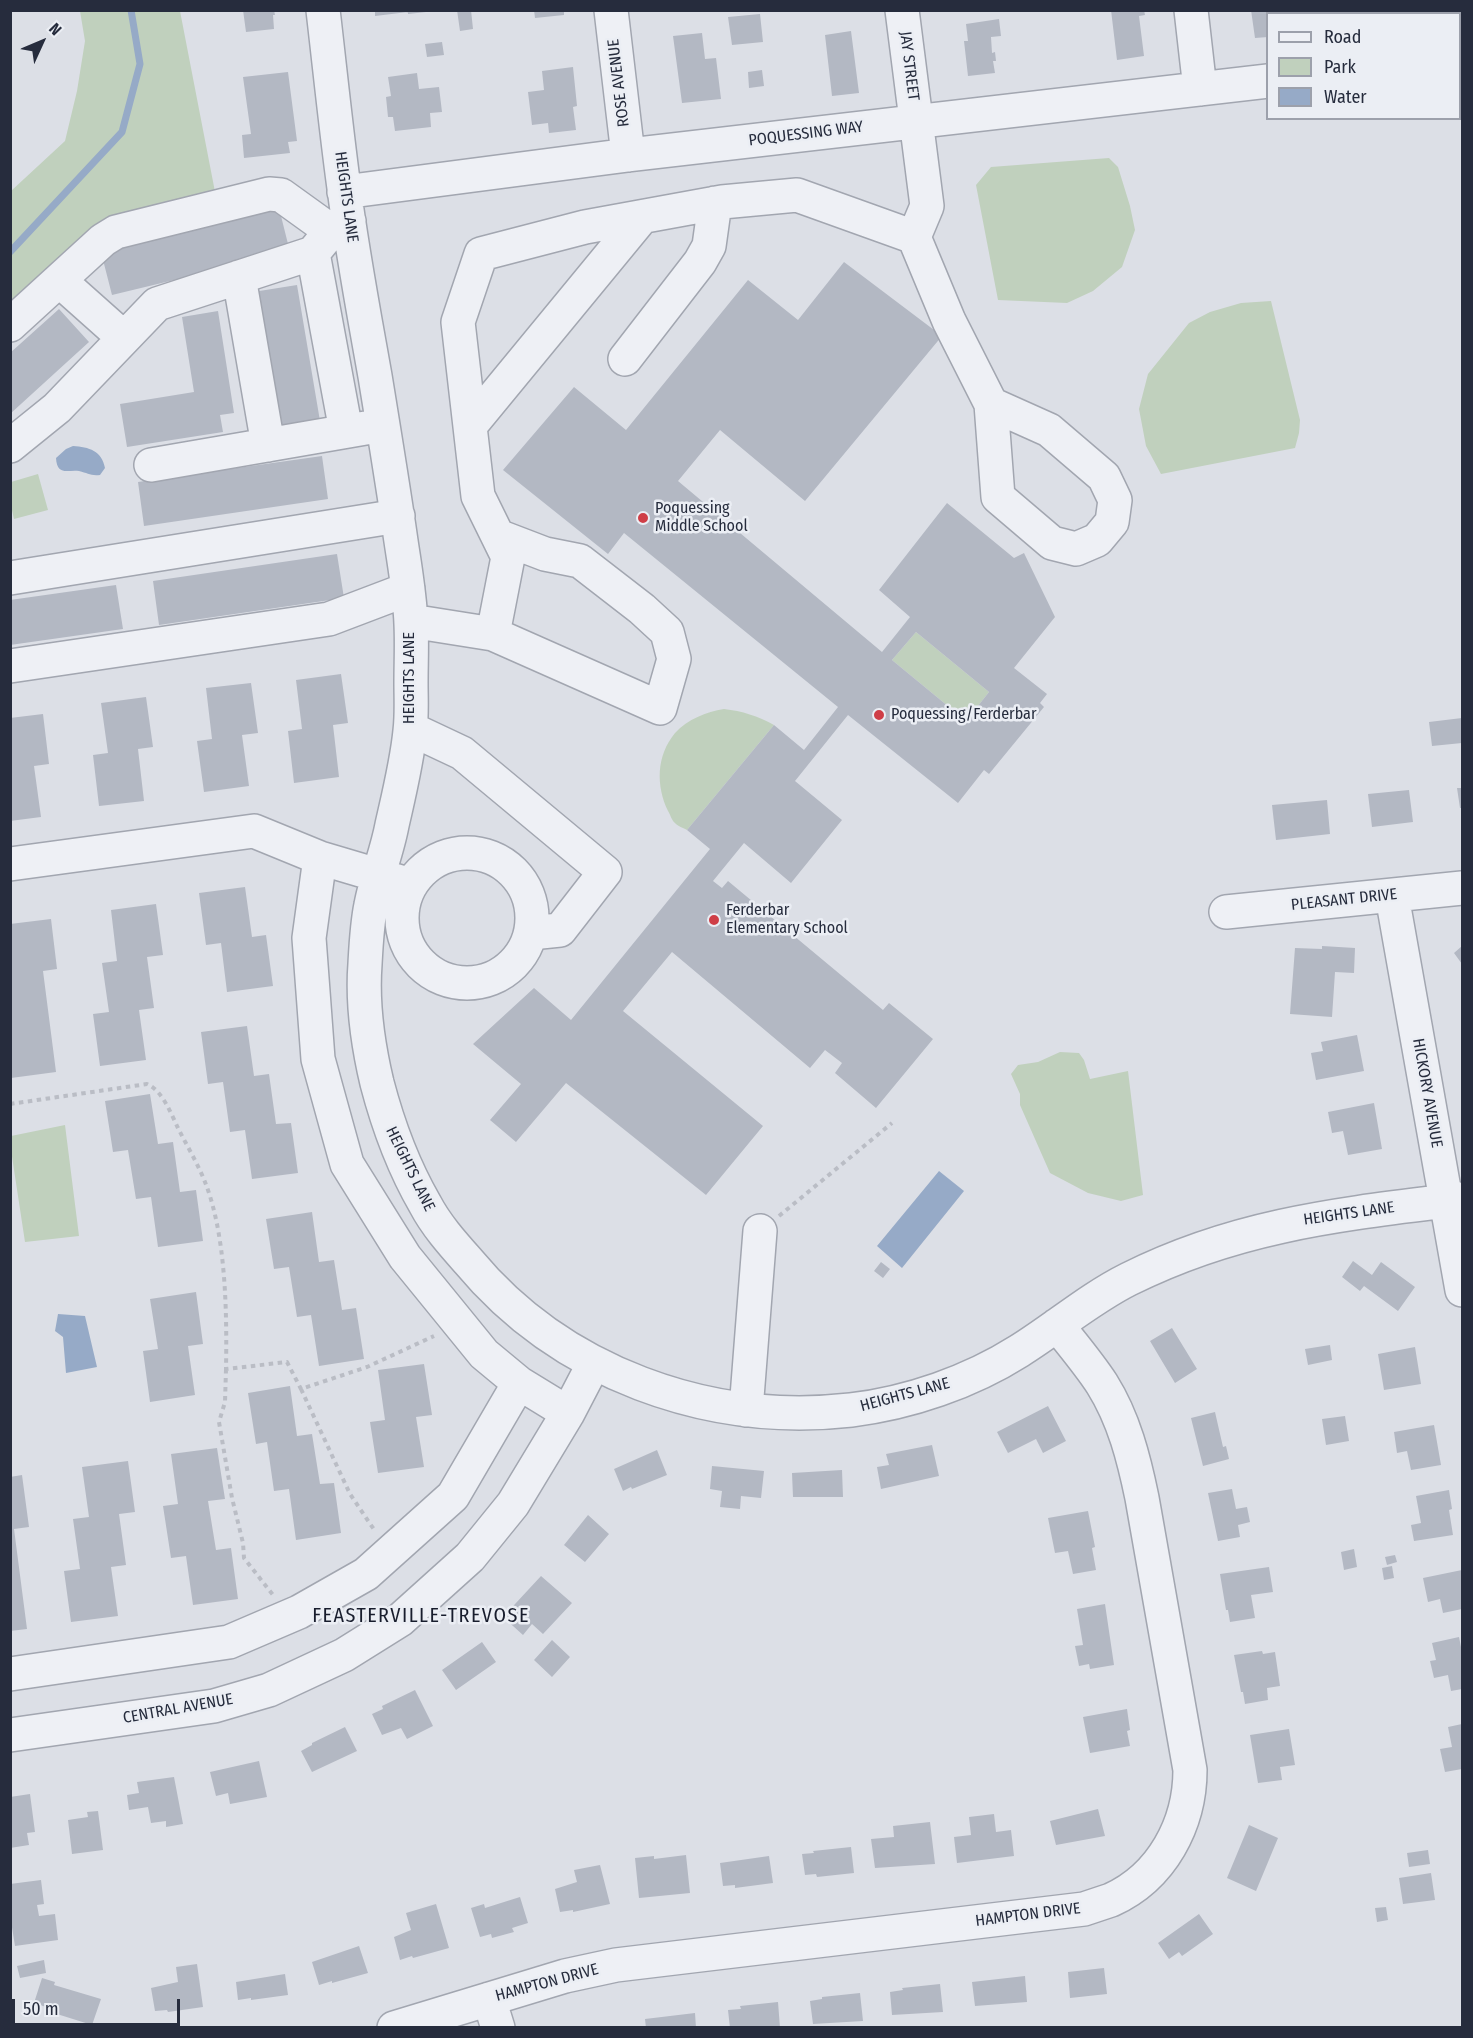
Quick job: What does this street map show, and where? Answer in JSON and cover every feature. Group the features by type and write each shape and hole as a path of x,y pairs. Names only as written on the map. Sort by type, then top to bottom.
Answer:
{"street":[{"name":"HEIGHTS LANE","path":"323,10 334,224 383,425 398,516 411,621 411,729 391,831 371,905 364,964 364,995 371,1058 386,1119 396,1147 425,1205 442,1230 482,1278 528,1321 553,1340 594,1363 664,1392 694,1401 746,1410 786,1413 849,1410 878,1406 936,1390 991,1367 1127,1280 1194,1250 1249,1233 1306,1220 1363,1210 1454,1200"},
{"name":"ROSE AVENUE","path":"611,10 628,155"},
{"name":"JAY STREET","path":"902,10 927,206 914,237"},
{"path":"1191,10 1200,89"},
{"name":"POQUESSING WAY","path":"10,446 57,408 157,304 239,277 334,224 628,155 1266,81"},
{"path":"10,325 103,240 116,232 269,194 281,195 334,224 346,431"},
{"path":"494,634 508,557 478,496 458,322 481,254 585,227 715,203 796,195 914,237 949,321 991,404 998,497 1052,543 1076,549 1097,540 1112,522 1115,500 1104,477 1049,430 991,404"},
{"path":"625,359 700,262 709,246 715,203"},
{"path":"470,426 642,217"},
{"path":"239,277 268,445"},
{"path":"60,281 124,338"},
{"path":"151,465 383,425"},
{"path":"10,578 398,516"},
{"path":"411,621 494,634 660,708 674,658 667,632 642,609 580,561 545,554 498,536"},
{"path":"10,666 329,619 408,589"},
{"path":"411,729 462,753 605,872 560,930 531,933"},
{"path":"10,864 254,831 320,858 411,885"},
{"path":"477,853 498,861 515,874 527,891 532,912 531,933 523,952 510,968 501,974 492,979 471,984 450,981 431,973 415,959 405,939 401,917 405,895 411,885 417,875 434,861 455,854 477,853"},
{"path":"320,858 309,938 318,1059 347,1164 405,1257 484,1354 519,1383 568,1413"},
{"name":"PLEASANT DRIVE","path":"1226,912 1462,888"},
{"name":"HICKORY AVENUE","path":"1392,896 1454,1200 1462,1290"},
{"path":"746,1410 760,1231"},
{"name":"HAMPTON DRIVE","path":"394,2028 494,2013 566,1976 616,1965 1084,1909 1111,1899 1136,1885 1157,1866 1173,1842 1184,1816 1190,1788 1190,1770 1142,1498 1134,1459 1120,1420 1102,1385 1057,1325"},
{"name":"CENTRAL AVENUE","path":"10,1735 214,1706 269,1690 344,1655 400,1620 470,1557 513,1504 568,1413 594,1363"},
{"path":"10,1674 147,1656 229,1642 290,1617 366,1574 453,1496 519,1383"}],"path":[{"path":"10,1104 147,1084 156,1088 205,1182 213,1209 223,1263 226,1370 225,1402 219,1422 244,1558 290,1617"},
{"path":"760,1231 892,1122"},
{"path":"301,1389 367,1367 459,1324"},
{"path":"226,1370 287,1362 350,1494 389,1553"}],"green space":[{"path":"80,11 180,11 216,197 11,311 11,191 65,141 77,91 85,41"},
{"path":"1109,158 1118,167 1135,230 1122,267 1093,291 1067,303 998,300 976,185 991,167"},
{"path":"1271,301 1300,420 1295,448 1161,474 1146,446 1139,409 1148,374 1189,323 1210,312 1241,303"},
{"path":"38,474 48,510 14,519 11,506 11,482"},
{"path":"916,632 989,692 966,721 892,660"},
{"path":"724,709 750,714 774,725 687,830 674,822 661,792 660,771 664,751 675,733 691,720"},
{"path":"1060,1052 1079,1053 1084,1060 1090,1079 1128,1071 1143,1195 1121,1201 1088,1193 1050,1173 1020,1105 1020,1094 1011,1074 1018,1065 1038,1062"},
{"path":"65,1125 79,1236 25,1242 11,1150 11,1136"}],"water":[{"path":"73,446 84,447 98,454 105,468 100,475 64,471 59,468 56,458"},
{"path":"939,1171 964,1191 902,1268 877,1246"},
{"path":"58,1314 85,1316 97,1367 66,1373 63,1337 55,1331"}],"building":[{"path":"243,10 274,10 274,29 246,32"},
{"path":"375,10 408,10 408,12 375,16"},
{"path":"408,10 426,10 426,12 408,14"},
{"path":"457,10 471,10 473,29 460,31"},
{"path":"534,10 564,10 564,15 535,18"},
{"path":"1111,10 1144,10 1145,15 1139,16 1144,56 1117,60"},
{"path":"1251,10 1287,10 1287,12 1266,12 1266,37 1255,38"},
{"path":"1394,10 1417,10 1417,12 1394,12"},
{"path":"760,14 763,42 732,45 728,17"},
{"path":"999,19 1001,36 991,37 992,53 995,52 996,61 993,61 995,73 968,76 964,41 968,41 966,24"},
{"path":"851,31 859,93 832,96 825,35"},
{"path":"702,33 705,59 716,58 721,99 682,103 673,36"},
{"path":"442,42 444,55 427,57 425,44"},
{"path":"573,67 577,106 573,107 576,130 549,133 548,123 532,125 528,92 544,90 542,71"},
{"path":"762,70 764,86 749,88 748,72"},
{"path":"288,72 297,141 288,142 290,153 244,158 242,135 251,134 243,77"},
{"path":"417,73 419,89 439,87 442,112 430,113 431,127 395,131 393,117 388,117 386,97 391,96 388,77"},
{"path":"279,208 290,252 112,295 101,252"},
{"name":"Poquessing Middle School","path":"844,262 942,336 805,501 720,430 678,481 882,652 910,617 879,590 947,503 1014,558 1024,553 1055,617 1014,668 1047,694 1040,703 1044,707 989,774 984,770 958,803 848,715 795,781 842,820 791,883 744,843 713,881 722,888 728,881 883,1010 889,1003 933,1039 876,1108 835,1073 842,1063 825,1050 810,1068 672,952 623,1011 763,1126 706,1195 566,1083 516,1142 490,1120 521,1084 473,1044 534,988 571,1020 710,849 687,830 774,725 804,750 838,707 624,533 608,554 503,470 574,387 626,430 748,280 798,320","holes":["916,632 989,692 966,721 892,660"]},
{"path":"297,285 320,421 276,428 253,292"},
{"path":"59,309 89,342 10,414 10,353"},
{"path":"218,311 234,413 220,415 223,432 127,447 120,404 194,392 182,317"},
{"path":"322,456 328,499 144,526 138,482"},
{"path":"337,554 344,598 159,625 153,581"},
{"path":"116,585 123,629 10,645 10,600"},
{"path":"341,674 348,723 333,725 339,777 294,783 288,731 302,729 296,680"},
{"path":"251,683 258,733 242,735 249,786 204,792 197,741 212,739 206,688"},
{"path":"146,697 153,747 138,749 144,801 99,806 93,755 108,753 101,703"},
{"path":"43,714 49,764 34,766 41,817 10,821 10,718"},
{"path":"1462,718 1462,743 1432,746 1429,722"},
{"path":"1457,788 1462,788 1462,808 1460,808"},
{"path":"1409,790 1413,822 1372,827 1368,794"},
{"path":"1327,800 1330,834 1276,840 1272,805"},
{"path":"245,887 252,937 266,935 273,986 227,992 221,943 206,945 199,893"},
{"path":"156,904 163,955 147,957 154,1008 139,1010 146,1060 100,1066 93,1014 109,1012 102,963 117,961 111,910"},
{"path":"51,919 57,969 43,971 56,1072 11,1078 10,924"},
{"path":"1322,946 1355,948 1354,973 1335,972 1332,1017 1290,1014 1295,948 1322,949"},
{"path":"1462,946 1462,964 1454,953"},
{"path":"247,1026 254,1076 269,1074 276,1124 291,1123 298,1173 252,1179 245,1130 230,1132 223,1082 208,1084 201,1032"},
{"path":"1357,1035 1364,1071 1316,1080 1311,1053 1323,1051 1321,1042"},
{"path":"150,1094 158,1144 173,1142 180,1192 196,1190 203,1241 158,1247 151,1197 136,1199 128,1150 113,1152 105,1101"},
{"path":"1374,1103 1382,1149 1348,1155 1343,1131 1332,1133 1328,1112"},
{"path":"312,1212 319,1262 334,1260 342,1310 356,1308 364,1359 319,1366 311,1315 297,1317 289,1267 274,1269 266,1219"},
{"path":"1353,1261 1372,1275 1381,1262 1415,1287 1398,1311 1364,1286 1360,1291 1342,1277"},
{"path":"881,1262 890,1269 883,1278 874,1271"},
{"path":"196,1292 203,1344 188,1346 195,1395 150,1402 143,1351 158,1349 150,1299"},
{"path":"1172,1328 1197,1369 1175,1383 1150,1341"},
{"path":"1330,1345 1332,1360 1308,1365 1305,1349"},
{"path":"1415,1347 1421,1384 1384,1390 1378,1354"},
{"path":"424,1364 432,1415 416,1417 424,1467 378,1473 370,1422 385,1420 378,1370"},
{"path":"290,1386 297,1436 312,1434 320,1484 334,1483 341,1533 296,1540 289,1489 274,1491 267,1442 256,1444 248,1393"},
{"path":"1048,1406 1066,1441 1043,1453 1036,1439 1008,1453 997,1432"},
{"path":"1215,1412 1223,1447 1226,1446 1229,1459 1203,1466 1191,1418"},
{"path":"1345,1416 1349,1441 1326,1445 1322,1419"},
{"path":"1434,1425 1441,1465 1411,1470 1407,1451 1397,1453 1394,1432"},
{"path":"932,1445 939,1476 881,1489 877,1467 889,1465 886,1454"},
{"path":"217,1448 225,1499 208,1501 216,1550 231,1548 238,1599 193,1605 186,1556 171,1558 163,1506 178,1504 171,1454"},
{"path":"657,1450 667,1475 623,1491 614,1469"},
{"path":"128,1461 135,1512 119,1514 126,1565 111,1567 118,1616 71,1622 64,1571 80,1569 73,1519 89,1517 82,1467"},
{"path":"712,1466 764,1471 761,1498 741,1496 740,1509 720,1507 722,1491 710,1489"},
{"path":"842,1470 843,1497 793,1497 792,1473"},
{"path":"22,1475 29,1527 14,1529 27,1629 10,1631 10,1477"},
{"path":"1232,1489 1236,1509 1247,1507 1250,1522 1238,1525 1240,1537 1218,1541 1208,1493"},
{"path":"1449,1490 1453,1535 1414,1541 1411,1525 1421,1523 1416,1496"},
{"path":"1088,1511 1095,1547 1092,1548 1096,1570 1073,1574 1068,1551 1055,1553 1048,1518"},
{"path":"588,1515 609,1534 585,1562 564,1545"},
{"path":"1354,1549 1357,1567 1344,1570 1341,1552"},
{"path":"1395,1555 1397,1562 1387,1565 1385,1557"},
{"path":"1392,1566 1394,1578 1384,1580 1382,1568"},
{"path":"1269,1567 1273,1592 1251,1595 1255,1618 1230,1622 1220,1574"},
{"path":"1462,1570 1462,1609 1443,1613 1440,1599 1428,1602 1423,1578"},
{"path":"541,1576 572,1603 543,1634 532,1624 523,1635 503,1617"},
{"path":"1105,1604 1114,1665 1090,1669 1089,1664 1079,1666 1075,1646 1083,1645 1077,1609"},
{"path":"1459,1637 1462,1647 1462,1689 1451,1691 1448,1675 1434,1678 1430,1661 1436,1660 1432,1643"},
{"path":"552,1640 570,1657 552,1677 534,1660"},
{"path":"482,1642 496,1662 456,1690 442,1670"},
{"path":"1262,1651 1263,1654 1275,1652 1280,1686 1267,1688 1268,1700 1245,1704 1234,1655"},
{"path":"415,1690 433,1726 407,1739 401,1728 382,1735 372,1714 383,1709 382,1706"},
{"path":"1127,1709 1130,1746 1090,1753 1083,1717"},
{"path":"1462,1724 1462,1769 1445,1772 1440,1749 1452,1747 1448,1727"},
{"path":"345,1727 357,1751 312,1772 301,1751"},
{"path":"1289,1729 1295,1765 1280,1767 1282,1780 1258,1783 1250,1735"},
{"path":"259,1761 267,1797 230,1804 228,1793 216,1796 210,1772"},
{"path":"174,1777 183,1824 166,1827 166,1821 151,1823 148,1807 129,1810 127,1795 139,1793 137,1782"},
{"path":"30,1794 35,1832 27,1833 29,1845 10,1848 10,1797"},
{"path":"1098,1809 1105,1836 1056,1845 1050,1821"},
{"path":"98,1811 103,1850 72,1854 68,1820 88,1817 87,1812"},
{"path":"994,1814 996,1832 1011,1830 1014,1856 957,1863 954,1837 971,1835 969,1817"},
{"path":"930,1822 935,1864 875,1868 871,1839 894,1837 893,1826"},
{"path":"1249,1825 1278,1838 1256,1891 1227,1878"},
{"path":"851,1847 854,1873 817,1877 816,1874 805,1875 802,1854"},
{"path":"1428,1850 1430,1864 1409,1867 1407,1853"},
{"path":"686,1855 690,1893 639,1898 635,1858 654,1856 654,1859"},
{"path":"769,1856 773,1883 735,1888 735,1885 723,1886 720,1863"},
{"path":"600,1865 610,1904 573,1912 573,1910 560,1912 555,1889 577,1882 574,1870"},
{"path":"1431,1873 1435,1900 1403,1904 1399,1878"},
{"path":"41,1880 44,1904 37,1905 39,1916 55,1914 58,1940 15,1946 10,1915 10,1884"},
{"path":"520,1897 528,1923 512,1928 514,1932 492,1938 491,1934 480,1937 471,1908 484,1904 485,1908"},
{"path":"436,1904 449,1948 400,1960 394,1937 411,1930 406,1913"},
{"path":"1386,1907 1388,1920 1377,1922 1375,1908"},
{"path":"1199,1914 1213,1934 1182,1956 1179,1952 1169,1959 1158,1943"},
{"path":"359,1946 368,1973 319,1985 312,1962"},
{"path":"44,1960 46,1973 20,1978 17,1966"},
{"path":"197,1964 203,2007 168,2012 167,2010 155,2011 151,1988 178,1982 176,1967"},
{"path":"1104,1968 1107,1994 1070,1998 1068,1972"},
{"path":"285,1974 288,1995 238,2000 236,1982"},
{"path":"1025,1976 1027,2002 975,2006 972,1982"},
{"path":"42,1978 55,1982 54,1985 101,1999 92,2025 57,2014 58,2011 34,2003"},
{"path":"940,1984 943,2012 892,2015 890,1992 903,1990 902,1988"},
{"path":"860,1993 863,2021 813,2024 810,2001 822,1999 822,1997"},
{"path":"778,2002 780,2028 730,2028 728,2010 741,2009 740,2006"},
{"path":"695,2013 696,2028 646,2028 645,2019"}],"waterway":[{"path":"10,252 122,132 140,64 131,10"}],"place":[{"name":"Poquessing Middle School","path":"643,518"},
{"name":"Poquessing/Ferderbar","path":"879,715"},
{"name":"Ferderbar Elementary School","path":"714,920"}],"district":[{"name":"FEASTERVILLE-TREVOSE","path":"421,1616"}]}
